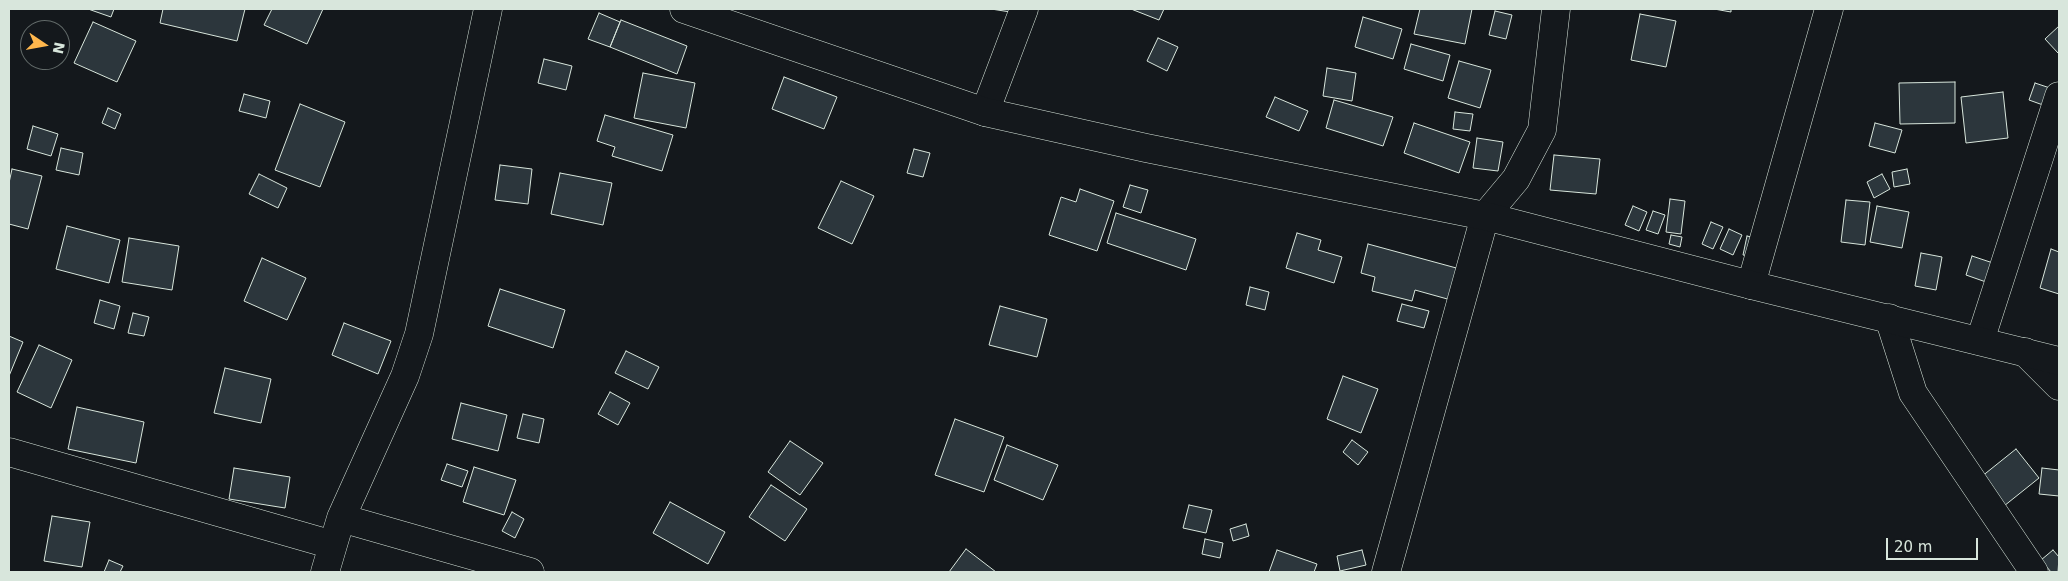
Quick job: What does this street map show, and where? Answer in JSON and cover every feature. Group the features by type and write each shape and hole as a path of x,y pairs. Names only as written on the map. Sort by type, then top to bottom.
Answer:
{"street":[{"path":"325,572 341,518 405,376 419,334 488,9"},
{"path":"684,9 985,112 1146,148 1485,216 1751,285 2059,361"},
{"path":"985,112 1024,9"},
{"path":"1386,572 1485,216 1516,179 1542,130 1556,9"},
{"path":"1751,285 1830,9"},
{"path":"1980,341 2059,96"},
{"path":"1890,318 1913,393 2034,572"},
{"path":"2025,352 2059,386"},
{"path":"9,452 333,545"},
{"path":"341,518 530,572"}],"building":[{"path":"88,9 114,9 111,17"},
{"path":"163,9 245,9 237,41 160,23"},
{"path":"272,9 323,9 307,44 264,25"},
{"path":"991,9 1018,9 1017,13"},
{"path":"1131,9 1164,9 1159,20"},
{"path":"1420,9 1472,9 1465,44 1414,34"},
{"path":"1714,9 1731,9 1731,12"},
{"path":"1495,11 1512,15 1506,39 1489,35"},
{"path":"599,13 620,22 610,47 588,39"},
{"path":"1640,14 1676,21 1666,67 1631,60"},
{"path":"1363,17 1402,29 1393,59 1355,47"},
{"path":"621,20 687,46 677,74 610,47"},
{"path":"93,22 136,41 117,82 74,63"},
{"path":"2059,26 2059,52 2058,53 2045,39"},
{"path":"1158,38 1178,47 1167,71 1147,61"},
{"path":"1411,44 1450,55 1443,81 1404,69"},
{"path":"544,59 572,66 566,90 538,83"},
{"path":"1459,61 1491,70 1480,108 1448,98"},
{"path":"1327,68 1356,73 1352,101 1323,96"},
{"path":"643,73 695,83 686,128 634,118"},
{"path":"784,77 837,97 824,129 772,109"},
{"path":"1955,82 1955,123 1900,124 1899,83"},
{"path":"2035,83 2050,88 2043,105 2029,100"},
{"path":"2003,92 2008,138 1966,143 1961,97"},
{"path":"244,94 270,101 266,118 239,111"},
{"path":"1275,97 1308,111 1299,131 1266,117"},
{"path":"1334,100 1393,117 1383,146 1326,128"},
{"path":"300,104 345,122 320,187 275,170"},
{"path":"108,108 121,114 115,129 102,123"},
{"path":"1455,112 1473,114 1470,131 1453,129"},
{"path":"605,115 673,135 662,171 612,156 615,147 597,141"},
{"path":"1414,123 1470,142 1459,173 1404,153"},
{"path":"1875,123 1902,130 1895,153 1869,146"},
{"path":"33,126 58,134 51,156 27,149"},
{"path":"1477,138 1503,142 1498,171 1473,168"},
{"path":"61,148 83,153 79,175 56,170"},
{"path":"914,149 930,153 923,177 907,173"},
{"path":"1554,155 1600,159 1596,194 1550,190"},
{"path":"500,165 532,169 528,204 495,200"},
{"path":"12,169 42,176 28,229 9,224 9,183"},
{"path":"1907,169 1910,184 1894,187 1892,172"},
{"path":"560,173 612,183 603,225 551,214"},
{"path":"259,174 287,188 278,208 249,194"},
{"path":"1882,174 1890,189 1874,198 1867,182"},
{"path":"841,181 874,196 852,244 818,228"},
{"path":"1130,185 1148,190 1141,213 1123,207"},
{"path":"1080,189 1114,201 1097,251 1049,235 1061,197 1076,202"},
{"path":"1670,199 1685,201 1681,234 1666,232"},
{"path":"1846,200 1870,202 1865,245 1841,242"},
{"path":"1633,206 1647,212 1639,231 1625,225"},
{"path":"1877,206 1909,212 1902,248 1870,242"},
{"path":"1653,211 1665,215 1658,234 1646,230"},
{"path":"1116,213 1196,239 1186,270 1107,243"},
{"path":"1711,222 1723,227 1713,249 1702,244"},
{"path":"67,226 120,240 109,283 56,269"},
{"path":"1729,229 1742,235 1733,255 1720,249"},
{"path":"1297,233 1321,240 1318,250 1342,257 1334,283 1286,268"},
{"path":"1671,235 1682,237 1680,247 1669,244"},
{"path":"1747,236 1760,239 1756,257 1743,255"},
{"path":"129,238 179,246 172,290 122,282"},
{"path":"1368,244 1460,269 1451,300 1415,290 1412,301 1372,291 1375,277 1361,273"},
{"path":"2051,249 2059,252 2059,294 2040,288"},
{"path":"1921,253 1942,257 1936,290 1915,286"},
{"path":"1972,256 1993,263 1986,282 1966,275"},
{"path":"262,258 306,278 287,320 244,301"},
{"path":"1250,287 1269,292 1265,310 1246,305"},
{"path":"500,289 565,310 553,348 488,326"},
{"path":"100,300 120,306 114,329 94,323"},
{"path":"1402,304 1429,311 1424,328 1397,321"},
{"path":"1000,306 1047,319 1037,357 989,345"},
{"path":"133,313 149,317 144,336 128,333"},
{"path":"344,323 391,341 378,374 332,355"},
{"path":"9,336 23,342 9,376"},
{"path":"39,345 72,360 51,408 17,392"},
{"path":"626,351 659,367 648,389 615,373"},
{"path":"225,368 271,379 261,423 214,413"},
{"path":"1343,376 1378,389 1361,433 1327,419"},
{"path":"610,392 630,403 618,425 598,414"},
{"path":"461,403 507,415 498,451 452,439"},
{"path":"77,407 144,422 136,463 68,449"},
{"path":"523,414 544,419 539,443 517,438"},
{"path":"955,419 1004,437 984,492 935,475"},
{"path":"1352,440 1368,452 1358,465 1343,452"},
{"path":"790,441 823,463 800,495 768,472"},
{"path":"1007,445 1058,465 1043,500 994,480"},
{"path":"2016,449 2039,478 2004,506 1981,477"},
{"path":"447,464 468,471 462,487 441,480"},
{"path":"474,467 516,480 504,515 463,502"},
{"path":"234,468 290,477 285,508 229,499"},
{"path":"2042,468 2059,470 2059,496 2039,494"},
{"path":"771,485 807,509 785,541 749,517"},
{"path":"670,502 725,532 708,564 653,533"},
{"path":"1189,505 1212,510 1206,533 1183,528"},
{"path":"512,512 524,519 515,538 502,531"},
{"path":"52,516 90,522 82,567 44,561"},
{"path":"1246,524 1249,536 1233,541 1230,529"},
{"path":"1205,539 1223,543 1220,558 1202,554"},
{"path":"966,549 996,572 949,572"},
{"path":"1277,550 1317,564 1314,572 1269,572"},
{"path":"1362,550 1366,565 1340,571 1337,556"},
{"path":"2053,550 2059,557 2058,572 2051,572 2041,560"},
{"path":"109,560 123,566 120,572 104,572"}]}
